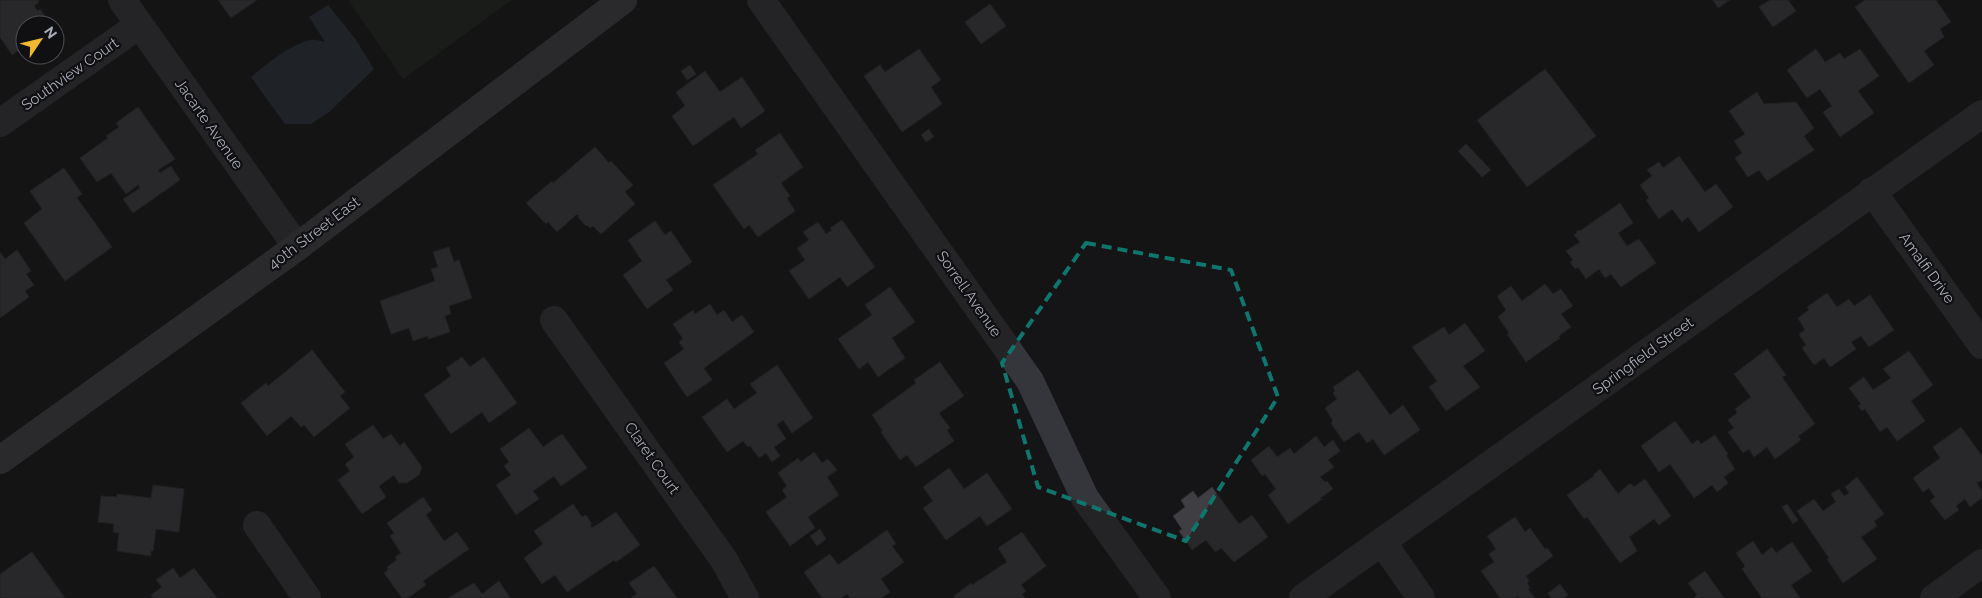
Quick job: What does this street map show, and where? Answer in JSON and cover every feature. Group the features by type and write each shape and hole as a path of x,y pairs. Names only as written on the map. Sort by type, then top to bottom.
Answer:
{"main road":[{"name":"40th Street East","path":"0,460 297,247 623,0"}],"street":[{"name":"Jacarte Avenue","path":"122,0 297,247"},
{"name":"Sorrell Avenue","path":"761,0 1030,382 1085,498 1157,598"},
{"name":"Southview Court","path":"0,123 139,25"},
{"name":"Springfield Street","path":"1303,598 1383,543 1982,114"},
{"name":"Amalfi Drive","path":"1872,191 1982,345"},
{"name":"Claret Court","path":"554,320 724,560 745,598"},
{"path":"257,525 307,598"},
{"path":"1383,543 1421,598"},
{"path":"1934,598 1982,563"}],"highlighted area":[{"path":"1086,243 1231,270 1278,397 1186,541 1038,487 1002,363"}],"shaded area":[{"path":"348,0 512,0 403,79"},
{"path":"328,5 356,40 374,69 329,112 311,124 285,124 251,77 294,46 312,40 325,42 309,17"}],"building":[{"path":"0,0 38,0 39,2 34,6 38,11 40,9 44,15 15,15 15,53 12,55 0,37"},
{"path":"218,0 257,0 231,18"},
{"path":"1713,0 1730,0 1718,8"},
{"path":"1770,0 1788,0 1796,11 1773,27 1759,7"},
{"path":"1865,0 1936,0 1951,22 1940,29 1944,37 1924,51 1934,65 1909,83 1855,7"},
{"path":"990,4 1006,26 981,44 965,22"},
{"path":"919,49 941,80 931,87 942,104 902,132 864,76 880,65 885,72"},
{"path":"1816,49 1825,62 1840,53 1844,59 1860,49 1879,76 1858,91 1874,113 1840,137 1823,112 1832,106 1820,89 1807,98 1787,70"},
{"path":"690,65 696,74 687,80 681,71"},
{"path":"1545,69 1596,136 1527,187 1477,120"},
{"path":"705,71 720,92 742,77 765,111 741,128 734,117 693,146 672,116 685,106 676,92"},
{"path":"1757,92 1764,104 1796,102 1814,128 1804,136 1814,150 1767,181 1759,170 1748,177 1735,158 1742,153 1734,141 1745,134 1729,111"},
{"path":"138,107 175,159 158,170 160,173 171,166 180,180 133,213 123,199 140,188 138,185 126,194 111,173 97,182 80,158 108,138 106,136 119,127 116,123"},
{"path":"929,129 934,137 926,142 921,135"},
{"path":"780,133 803,167 781,183 790,196 787,198 795,211 758,237 749,225 744,229 713,185 758,154 755,150"},
{"path":"1466,144 1491,170 1482,177 1458,151"},
{"path":"595,147 633,185 625,192 635,204 601,234 593,226 590,228 586,226 577,214 557,232 548,222 546,224 526,203"},
{"path":"1679,156 1705,192 1716,184 1733,207 1699,232 1688,217 1682,222 1672,209 1659,219 1646,200 1649,198 1640,185 1652,176 1647,170 1659,162 1663,168"},
{"path":"64,168 82,194 77,198 112,247 65,281 24,223 42,209 30,191"},
{"path":"1620,203 1633,223 1618,233 1627,246 1639,239 1656,263 1621,287 1611,274 1605,278 1599,269 1586,279 1578,267 1575,269 1570,262 1573,260 1566,251 1580,242 1574,235 1576,232"},
{"path":"842,220 875,267 847,287 840,277 809,299 789,271 805,260 797,248 809,240 803,232 818,222 826,234 832,230 830,228"},
{"path":"655,221 665,235 671,231 692,262 666,280 673,290 647,309 623,275 642,261 628,240"},
{"path":"449,247 454,262 459,260 472,298 449,306 451,314 445,316 450,332 428,339 428,336 413,341 409,328 391,334 380,301 435,281 431,269 438,267 433,252"},
{"path":"17,250 31,271 26,274 34,285 25,291 29,297 0,318 0,252 5,259"},
{"path":"1545,284 1553,294 1561,289 1573,306 1561,314 1571,327 1559,336 1560,338 1526,362 1498,317 1506,310 1497,296 1511,286 1522,301"},
{"path":"890,287 915,322 892,338 905,358 878,377 868,362 859,369 838,339 872,315 865,305"},
{"path":"1827,293 1837,307 1849,299 1854,306 1870,295 1894,330 1869,347 1861,336 1851,342 1856,349 1830,367 1824,358 1814,365 1802,348 1806,345 1799,334 1805,330 1798,318 1809,310 1807,307"},
{"path":"710,304 717,315 724,310 732,322 742,315 754,332 704,368 712,380 687,397 664,363 684,349 679,342 683,339 673,324 693,310 695,314"},
{"path":"1465,323 1485,351 1463,366 1480,387 1446,411 1429,387 1437,381 1412,347 1444,327 1449,335"},
{"path":"1767,349 1786,375 1782,377 1815,424 1798,436 1801,440 1775,459 1767,447 1754,457 1749,449 1743,453 1728,432 1734,428 1728,420 1737,413 1735,409 1751,397 1734,374"},
{"path":"312,350 345,392 340,396 350,408 314,437 304,425 301,427 291,416 267,436 241,403 266,383 268,386"},
{"path":"1909,351 1933,385 1911,401 1925,421 1897,441 1887,427 1880,432 1865,409 1862,411 1858,406 1861,404 1849,388 1864,377 1873,390 1891,378 1883,369"},
{"path":"462,357 470,367 484,357 517,403 489,423 482,412 451,434 424,395 451,376 446,368"},
{"path":"940,362 964,396 939,413 950,428 947,430 954,441 916,467 907,455 900,460 872,415 916,383 914,380"},
{"path":"777,365 813,418 792,433 783,420 777,425 786,439 774,447 780,456 772,462 766,453 759,458 750,446 748,447 743,441 727,452 702,417 727,399 734,409 757,393 750,384"},
{"path":"1358,370 1390,415 1403,405 1420,430 1384,455 1373,439 1367,443 1359,432 1344,442 1331,423 1333,421 1325,408 1337,399 1333,393 1335,391 1333,387"},
{"path":"1675,421 1692,444 1698,440 1701,444 1715,435 1728,454 1726,455 1735,469 1724,477 1728,483 1717,492 1712,485 1694,498 1670,464 1659,472 1641,446"},
{"path":"373,425 383,439 391,434 400,446 404,442 422,467 419,475 407,483 399,483 394,475 379,486 386,497 362,514 338,480 350,471 345,464 354,457 345,444"},
{"path":"1961,427 1982,456 1982,480 1977,483 1982,491 1982,498 1970,507 1965,499 1956,506 1959,510 1945,520 1930,501 1935,497 1929,488 1923,492 1913,478 1940,458 1933,447"},
{"path":"529,428 543,447 562,434 587,468 561,486 554,476 533,491 539,499 516,515 496,485 511,475 504,466 509,462 500,449"},
{"path":"1316,436 1324,447 1333,440 1340,451 1328,460 1334,467 1320,477 1325,482 1327,481 1333,489 1288,524 1268,495 1276,489 1265,474 1262,476 1251,460 1269,446 1277,457 1290,448 1294,454"},
{"path":"814,452 822,463 828,459 837,470 827,477 839,495 808,517 815,528 790,546 766,512 787,497 782,490 787,486 778,473 798,458 801,462"},
{"path":"949,468 964,489 987,473 1012,509 987,526 980,516 946,540 923,508 933,501 923,487"},
{"path":"1600,469 1618,494 1629,484 1632,484 1634,487 1645,479 1671,516 1659,525 1654,519 1629,537 1637,551 1620,563 1587,517 1584,519 1567,495 1594,476"},
{"path":"1857,477 1884,514 1874,521 1877,526 1861,537 1877,559 1843,583 1827,559 1829,558 1797,511 1814,499 1823,511 1836,502 1831,494 1839,489 1844,496 1849,493 1845,487"},
{"path":"153,485 184,489 179,532 156,529 151,556 117,551 119,533 113,532 114,524 98,522 101,496 117,497 117,494 151,498"},
{"path":"1212,487 1239,524 1252,515 1268,537 1234,562 1221,548 1215,552 1206,540 1192,550 1179,531 1182,529 1173,516 1185,507 1181,500 1193,491 1198,498"},
{"path":"423,497 432,510 426,515 444,541 457,532 469,549 423,581 426,585 408,598 402,598 384,573 388,570 387,567 397,560 395,557 401,553 390,536 394,533 387,523"},
{"path":"573,504 582,517 586,515 592,524 590,525 592,528 616,512 640,545 567,592 555,575 542,584 524,558 543,544 534,531"},
{"path":"1787,504 1798,520 1793,524 1782,507"},
{"path":"1515,517 1525,532 1530,528 1545,549 1547,548 1553,556 1526,576 1529,581 1527,583 1530,588 1528,589 1535,598 1519,598 1518,596 1515,598 1500,598 1481,571 1494,562 1489,554 1496,549 1487,536"},
{"path":"820,529 826,539 817,546 810,536"},
{"path":"887,530 896,544 892,546 904,562 881,579 890,592 882,598 850,598 847,594 841,598 822,598 804,572 830,554 838,565"},
{"path":"1022,532 1046,566 1021,585 1026,591 1022,594 1025,598 955,598 954,596 971,583 972,585 1007,562 998,548"},
{"path":"1753,541 1762,555 1772,547 1776,553 1792,542 1812,571 1791,585 1800,598 1762,598 1742,569 1745,566 1736,553"},
{"path":"32,552 65,598 0,598 0,574"},
{"path":"654,566 677,598 631,598 637,594 629,583"},
{"path":"173,568 180,578 194,568 217,598 153,598 151,595 162,587 156,580"},
{"path":"1705,571 1724,598 1694,598 1697,595 1688,583"},
{"path":"499,581 510,598 448,598 474,583 482,594"},
{"path":"1560,584 1568,595 1564,598 1551,598 1548,593"}]}
